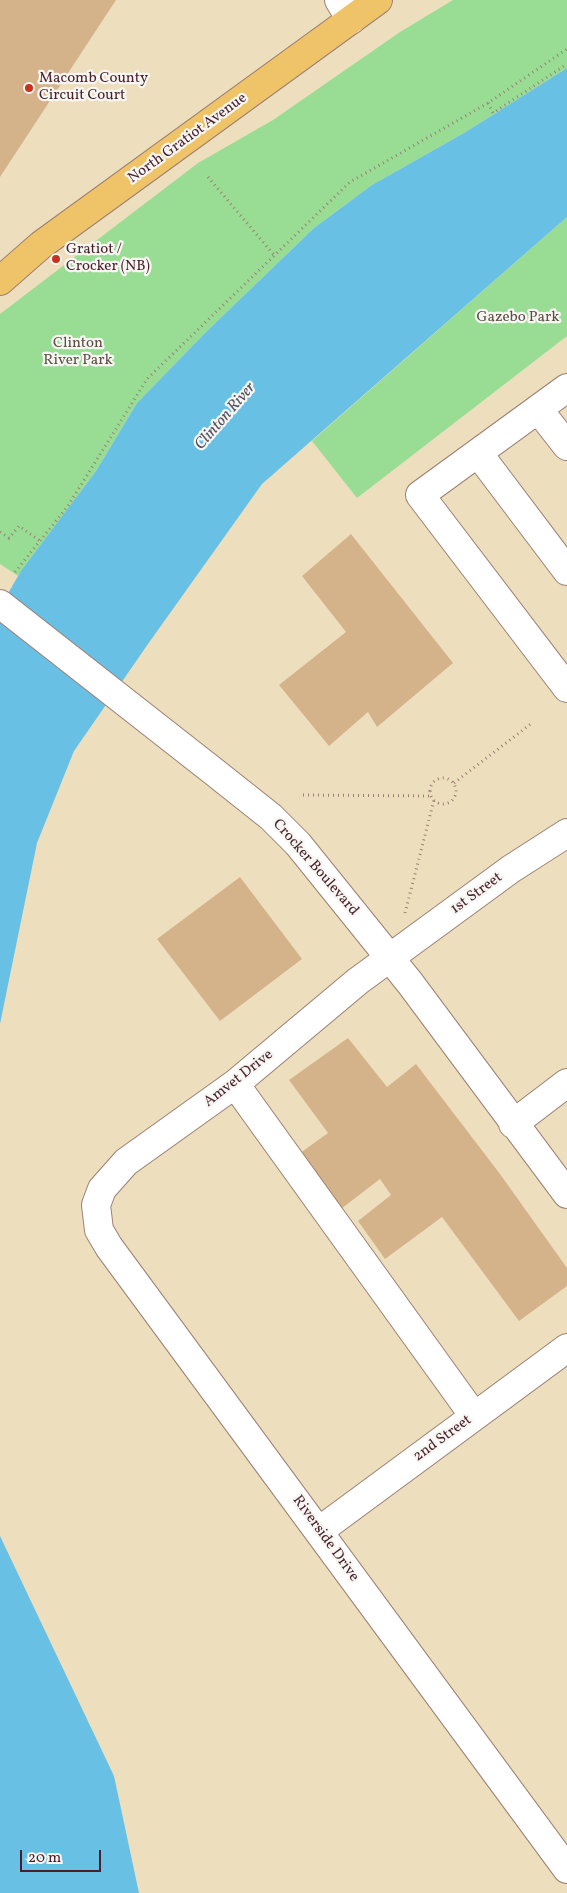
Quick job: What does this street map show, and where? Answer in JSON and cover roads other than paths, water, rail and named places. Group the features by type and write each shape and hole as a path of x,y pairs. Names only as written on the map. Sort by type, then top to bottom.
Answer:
{"main road":[{"name":"North Gratiot Avenue","path":"0,281 42,246 345,10 378,0"}],"street":[{"path":"567,388 420,495 567,688"},
{"path":"538,409 567,446"},
{"path":"478,453 567,571"},
{"name":"Crocker Boulevard","path":"0,604 155,724 284,830 310,859 410,983 567,1194"},
{"name":"1st Street","path":"390,958 511,869 567,833"},
{"name":"Amvet Drive","path":"96,1205 102,1189 126,1162 235,1084 358,981 390,958"},
{"path":"514,1124 567,1083"},
{"path":"235,1084 474,1416"},
{"name":"Riverside Drive","path":"96,1205 99,1230 109,1247 565,1861"},
{"name":"2nd Street","path":"319,1531 567,1348"}],"water":[{"name":"Clinton River","path":"567,68 567,217 262,484 148,644 74,751 37,843 0,1024 0,607 21,571 96,471 137,403 206,332 314,228 372,185 464,133"},
{"path":"0,1536 114,1776 139,1893 0,1893"}],"place":[{"name":"Macomb County Circuit Court","path":"29,88"},
{"name":"Gratiot / Crocker (NB)","path":"56,259"}],"park label":[{"name":"Gazebo Park","path":"518,318"},
{"name":"Clinton River Park","path":"78,352"}]}
